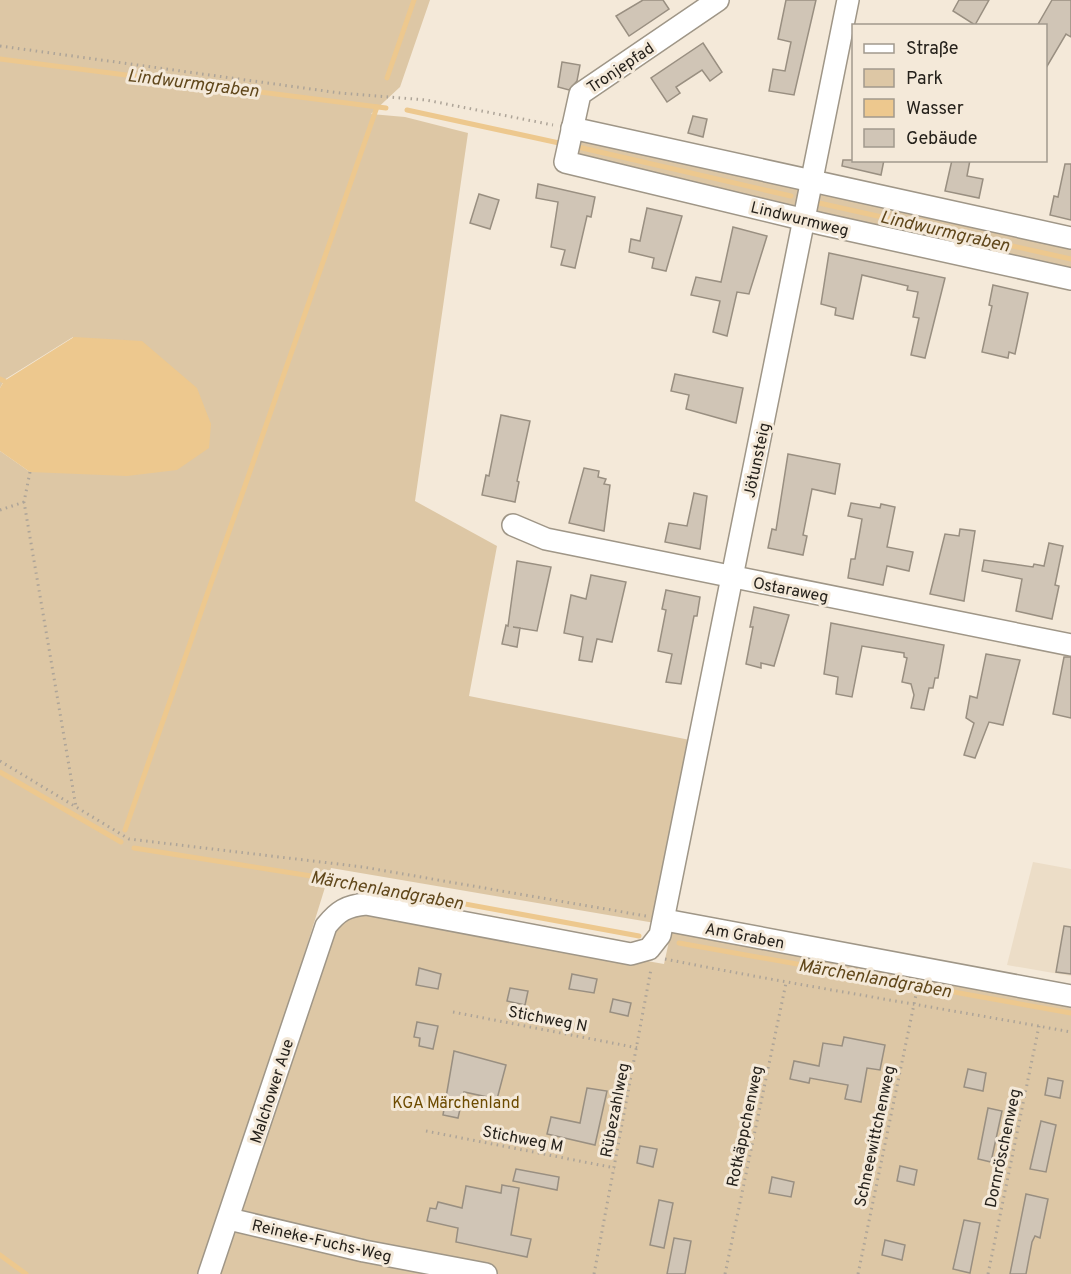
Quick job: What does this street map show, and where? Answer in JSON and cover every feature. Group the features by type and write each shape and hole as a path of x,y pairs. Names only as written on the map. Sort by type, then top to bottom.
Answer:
{"street":[{"name":"Tronjepfad","path":"565,162 579,94 718,0"},
{"name":"Jötunsteig","path":"665,920 848,0"},
{"path":"572,128 1071,238"},
{"name":"Lindwurmweg","path":"565,162 1071,279"},
{"name":"Ostaraweg","path":"513,525 546,539 1071,645"},
{"name":"Malchower Aue","path":"209,1274 326,926 338,911 350,905 366,904 631,954 649,949"},
{"path":"649,949 660,935 665,920"},
{"name":"Am Graben","path":"665,920 1071,996"},
{"name":"Reineke-Fuchs-Weg","path":"229,1219 364,1251 486,1274"}],"path":[{"path":"0,46 340,93 426,100 572,128"},
{"path":"30,472 24,501 77,808"},
{"path":"0,510 24,501"},
{"path":"0,761 129,839 363,867 665,920"},
{"path":"649,949 662,958 786,983 914,1002 1071,1032"},
{"name":"Rübezahlweg","path":"594,1274 638,1048 651,967 649,949"},
{"name":"Rotkäppchenweg","path":"725,1274 786,983"},
{"name":"Schneewittchenweg","path":"858,1274 916,992"},
{"name":"Stichweg N","path":"453,1012 638,1048"},
{"name":"Dornröschenweg","path":"988,1274 1039,1026"},
{"name":"Stichweg M","path":"426,1131 615,1168"}],"shaded area":[{"path":"1033,862 1071,869 1071,976 1007,965"}],"green space":[{"path":"0,0 430,0 400,87 371,114 405,117 468,133 415,501 497,546 469,696 695,741 655,923 331,868 252,1123 200,1274 0,1274 0,451 30,472 73,337 4,380 0,388"},
{"path":"577,135 804,185 797,210 577,159"},
{"path":"826,188 1071,244 1071,270 818,214 815,207 819,193"},
{"name":"KGA Märchenland","path":"336,906 664,964 671,932 1071,1003 1071,1274 217,1274"}],"water":[{"path":"74,337 142,341 197,388 211,424 209,448 177,470 127,476 30,472 0,451 0,388 4,381"}],"building":[{"path":"643,0 663,0 669,9 629,36 616,16"},
{"path":"786,0 816,0 794,95 769,91 773,69 785,71 791,42 778,39"},
{"path":"959,0 989,0 976,24 953,11"},
{"path":"1052,0 1071,0 1071,37 1066,34 1047,66 1047,24 1038,24"},
{"path":"703,43 722,72 710,81 702,70 676,87 680,93 667,102 651,78"},
{"path":"562,62 580,65 577,81 569,90 558,87"},
{"path":"693,116 707,119 703,137 688,133"},
{"path":"843,160 884,162 881,175 842,166"},
{"path":"952,162 970,162 967,176 983,179 979,198 945,191"},
{"path":"1065,164 1071,164 1071,220 1050,215 1054,196 1058,197"},
{"path":"538,184 595,197 591,217 587,216 575,268 561,265 565,250 551,247 558,202 536,198"},
{"path":"479,194 499,200 490,229 470,223"},
{"path":"647,208 682,216 666,271 652,268 654,258 629,252 631,239 640,241"},
{"path":"733,227 767,236 749,294 737,292 727,336 713,332 720,301 691,295 696,277 721,282"},
{"path":"829,253 945,278 925,358 911,355 919,318 913,317 918,292 907,290 908,286 862,275 853,319 835,315 836,308 821,304"},
{"path":"993,285 1028,293 1015,354 1009,352 1008,358 982,352 992,306 989,305"},
{"path":"675,374 743,388 736,423 686,409 689,395 671,391"},
{"path":"501,415 530,421 517,481 519,482 515,502 482,495 486,475 489,476"},
{"path":"788,454 840,464 835,494 812,489 803,535 807,536 803,555 768,548 772,529 776,530"},
{"path":"584,468 599,471 598,477 606,479 604,484 610,485 604,531 569,523"},
{"path":"694,493 707,496 700,549 665,542 669,523 687,526"},
{"path":"851,503 880,508 881,504 895,507 887,547 913,552 909,571 887,566 883,585 848,578 851,559 855,559 862,519 848,516"},
{"path":"960,529 975,531 964,601 930,594 945,534 959,536"},
{"path":"1049,543 1063,546 1055,585 1059,586 1052,619 1016,611 1022,579 982,571 984,560 1033,567 1034,564 1044,566"},
{"path":"517,561 551,567 537,631 520,628 517,647 502,644 506,625 508,626"},
{"path":"591,575 626,582 612,642 597,639 592,662 579,660 583,637 564,633 571,595 586,599"},
{"path":"666,590 700,597 697,616 694,616 681,684 666,682 672,654 658,651 666,610 662,609"},
{"path":"754,607 789,615 774,666 761,663 761,668 746,664"},
{"path":"831,623 944,645 938,678 935,678 933,688 929,688 924,710 911,708 914,695 911,684 902,682 907,658 904,657 904,653 862,646 852,697 836,694 838,677 824,674"},
{"path":"986,654 1020,660 1003,725 989,722 975,758 964,755 974,723 966,718 970,696 977,698"},
{"path":"1064,657 1071,657 1071,718 1053,714"},
{"path":"1064,926 1071,927 1071,974 1056,972"},
{"path":"419,968 441,974 438,989 416,985"},
{"path":"572,974 597,979 594,993 569,989"},
{"path":"510,988 528,991 525,1005 507,1001"},
{"path":"613,999 631,1003 628,1016 610,1012"},
{"path":"417,1022 438,1026 433,1049 419,1046 420,1038 414,1037"},
{"path":"844,1037 885,1045 880,1070 867,1068 861,1102 845,1099 848,1085 810,1078 809,1083 790,1079 794,1061 819,1066 823,1043 842,1046"},
{"path":"454,1051 506,1065 497,1099 464,1092 458,1118 443,1115"},
{"path":"968,1069 986,1073 983,1091 964,1087"},
{"path":"1048,1078 1063,1081 1060,1098 1045,1095"},
{"path":"587,1088 607,1091 595,1145 547,1134 551,1117 580,1123"},
{"path":"988,1108 1002,1111 991,1162 978,1159"},
{"path":"1041,1121 1056,1125 1046,1172 1030,1169"},
{"path":"640,1146 657,1149 653,1167 637,1163"},
{"path":"900,1166 917,1170 914,1185 897,1181"},
{"path":"516,1169 559,1177 557,1190 513,1181"},
{"path":"772,1177 794,1182 791,1197 769,1193"},
{"path":"502,1185 519,1188 511,1235 531,1239 527,1257 456,1242 458,1228 427,1221 430,1208 436,1209 438,1202 462,1208 466,1186 501,1193"},
{"path":"1026,1194 1048,1199 1040,1238 1035,1236 1032,1242 1026,1274 1010,1274"},
{"path":"659,1200 673,1203 664,1248 650,1245"},
{"path":"964,1220 980,1223 970,1273 953,1269"},
{"path":"674,1238 691,1241 685,1274 667,1274"},
{"path":"885,1240 905,1245 902,1260 882,1255"}],"waterway":[{"path":"387,78 414,0"},
{"name":"Lindwurmgraben","path":"0,59 386,108"},
{"path":"125,830 377,107"},
{"name":"Lindwurmgraben","path":"407,110 559,143"},
{"name":"Lindwurmgraben","path":"578,147 791,196"},
{"name":"Lindwurmgraben","path":"819,203 1071,259"},
{"path":"0,379 4,381"},
{"name":"Märchenlandgraben","path":"0,772 121,842"},
{"name":"Märchenlandgraben","path":"134,848 324,878 639,936"},
{"name":"Märchenlandgraben","path":"679,943 1071,1013"},
{"path":"0,1255 26,1274"}]}
